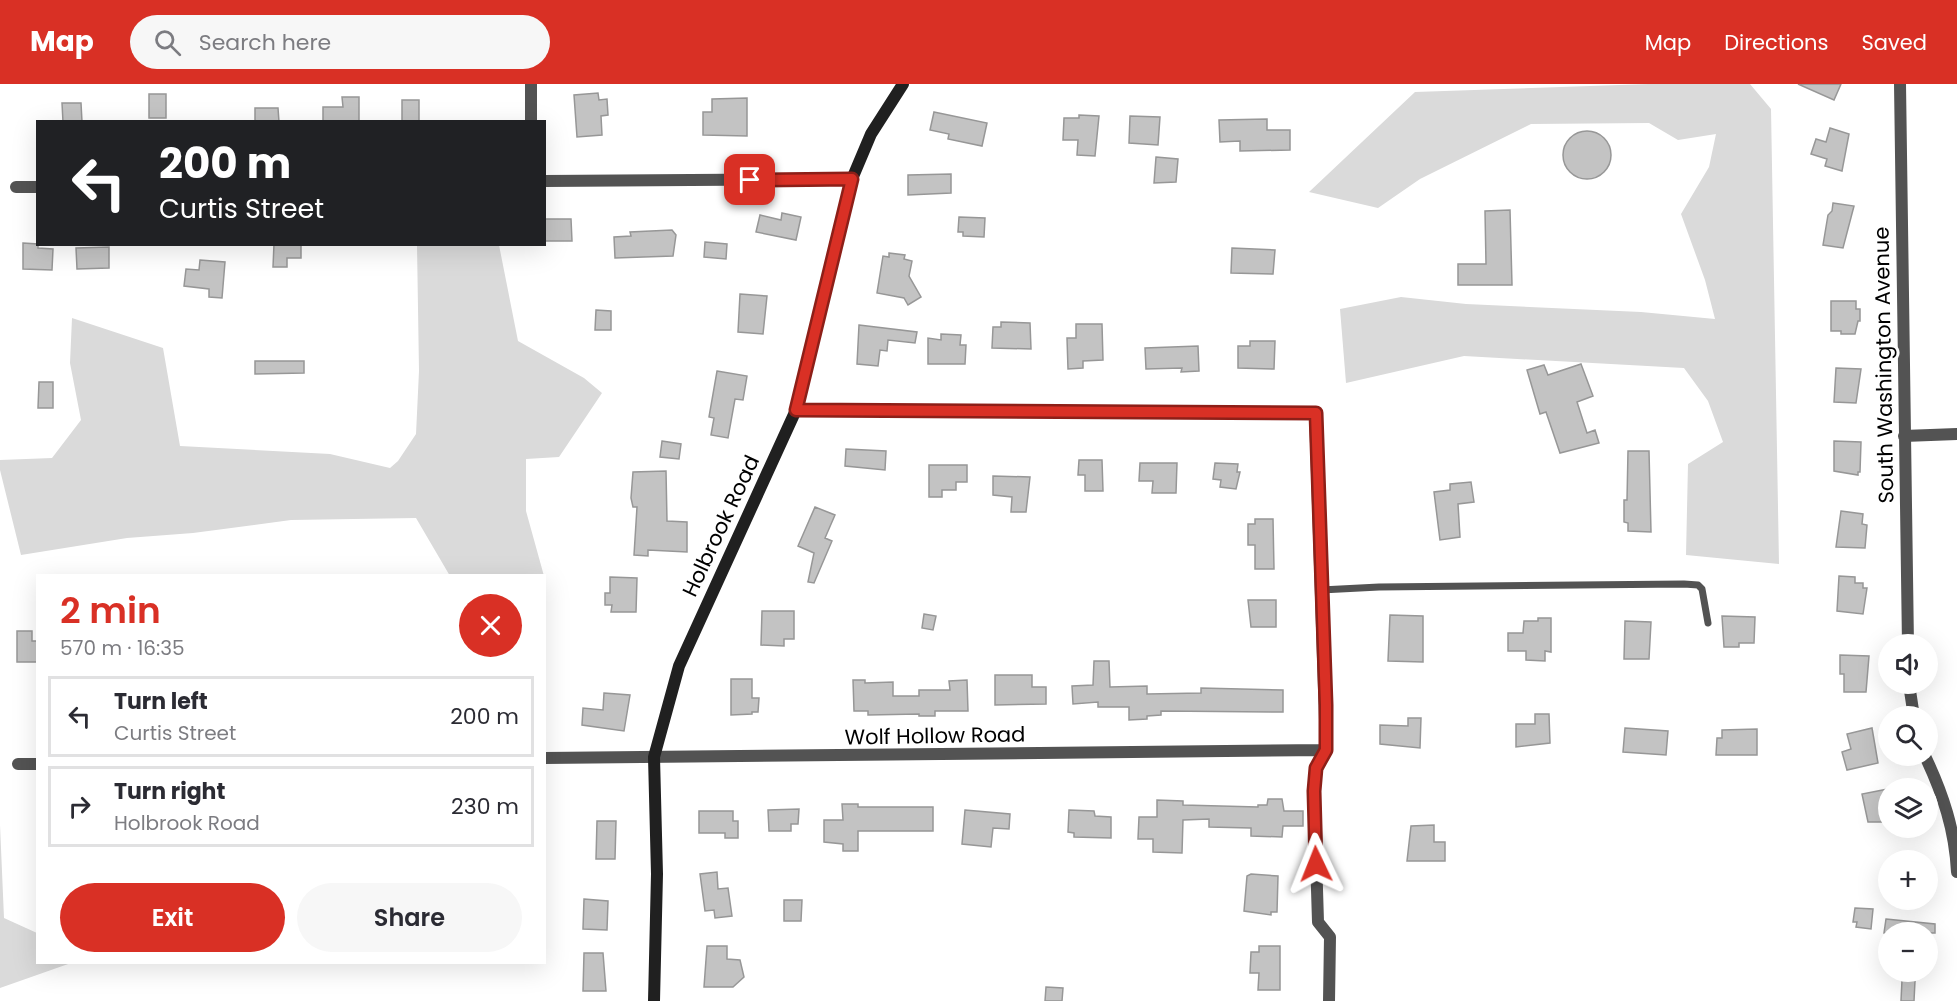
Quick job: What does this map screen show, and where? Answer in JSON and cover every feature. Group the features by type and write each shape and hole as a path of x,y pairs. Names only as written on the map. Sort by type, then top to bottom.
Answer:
{"street":[{"path":"531,84 531,120"},
{"name":"Holbrook Road","path":"654,1001 657,874 654,757 679,666 796,410 852,179 872,134 903,84"},
{"name":"South Washington Avenue","path":"1900,84 1908,634"},
{"path":"546,181 852,179"},
{"path":"16,187 36,187"},
{"path":"796,410 1316,413 1326,750 1316,768 1314,791 1318,922 1330,936 1329,1001"},
{"path":"1904,436 1957,434"},
{"name":"Wolf Hollow Road","path":"546,758 1326,750"},
{"path":"18,764 36,764"},
{"path":"1930,766 1945,799 1957,851 1957,872"}],"lane":[{"path":"1321,591 1379,587 1684,584 1702,589 1708,623"}],"shaded area":[{"path":"1649,84 1750,84 1771,109 1779,564 1686,555 1688,464 1723,442 1708,401 1684,368 1464,356 1346,383 1340,309 1401,297 1466,304 1641,312 1715,319 1705,280 1681,214 1709,167 1716,134 1678,140 1649,123 1531,124 1420,179 1378,208 1309,192 1415,92"},
{"path":"417,246 499,246 518,341 584,378 602,393 559,457 526,459 526,511 543,574 449,574 416,518 291,520 193,533 127,538 21,555 0,470 0,460 52,458 81,420 70,363 72,318 163,348 180,446 330,454 390,468 398,461 416,434 419,371"},
{"path":"0,825 4,918 36,933 36,964 68,964 0,988"}],"building":[{"path":"1798,84 1841,84 1834,100"},
{"path":"598,93 599,100 607,99 608,115 601,116 602,135 577,137 574,95"},
{"path":"149,94 166,94 166,118 149,118"},
{"path":"342,97 359,97 359,120 323,120 323,107 343,107"},
{"path":"747,98 747,136 703,135 703,112 712,112 712,99"},
{"path":"402,100 419,100 419,120 402,120"},
{"path":"62,103 81,103 82,120 63,120"},
{"path":"255,108 278,108 279,120 255,120"},
{"path":"934,112 987,123 982,146 948,139 949,134 930,130"},
{"path":"1079,115 1099,116 1095,156 1077,155 1078,140 1063,140 1064,118 1079,118"},
{"path":"1130,116 1160,117 1158,145 1129,143"},
{"path":"1267,119 1267,130 1290,130 1290,150 1240,151 1240,141 1220,142 1219,120"},
{"path":"1830,128 1849,134 1842,171 1825,166 1827,159 1811,154 1816,139 1826,142"},
{"path":"1587,131 1604,138 1611,155 1604,172 1587,179 1570,172 1563,155 1570,138"},
{"path":"1156,157 1178,159 1176,182 1154,183"},
{"path":"951,174 951,193 908,195 908,175"},
{"path":"1833,203 1854,206 1843,248 1823,245 1828,215 1832,211"},
{"path":"1510,210 1512,285 1458,285 1458,264 1486,264 1485,211"},
{"path":"782,213 801,217 796,240 756,232 760,215 781,220"},
{"path":"959,217 985,218 984,237 963,236 963,232 958,232"},
{"path":"546,219 571,219 572,241 546,241"},
{"path":"672,230 676,235 673,256 615,258 614,237 631,236 630,232"},
{"path":"705,242 727,244 726,259 704,257"},
{"path":"23,243 36,244 38,248 53,249 52,270 23,269"},
{"path":"274,246 301,246 301,258 287,258 287,267 273,267"},
{"path":"109,247 109,268 77,269 76,248"},
{"path":"1232,248 1275,250 1273,274 1231,273"},
{"path":"889,253 905,255 904,259 912,261 909,276 921,297 908,305 904,298 877,293 883,256 889,257"},
{"path":"200,260 225,262 222,298 209,297 209,289 184,286 186,269 199,270"},
{"path":"740,294 767,296 763,334 738,332"},
{"path":"1831,301 1856,301 1856,309 1860,309 1860,321 1858,321 1855,334 1831,331"},
{"path":"596,310 611,311 611,330 595,330"},
{"path":"1001,322 1030,323 1031,349 992,348 993,327 1001,327"},
{"path":"1076,324 1102,324 1103,360 1083,361 1083,368 1068,369 1067,338 1076,338"},
{"path":"859,325 917,332 915,343 888,340 887,351 880,350 878,366 857,364"},
{"path":"941,334 961,335 960,345 966,345 965,364 928,364 928,338 941,340"},
{"path":"1250,341 1275,341 1274,369 1238,368 1238,346 1250,346"},
{"path":"1198,346 1199,371 1181,372 1182,368 1146,369 1145,348"},
{"path":"255,361 304,361 304,373 255,374"},
{"path":"1581,364 1593,396 1577,402 1587,433 1595,430 1599,443 1560,453 1546,412 1540,414 1527,370 1544,365 1548,375"},
{"path":"1836,368 1861,369 1856,403 1834,402"},
{"path":"717,371 747,376 743,400 735,399 728,438 711,435 714,418 709,417"},
{"path":"39,382 53,382 53,408 38,408"},
{"path":"662,441 681,444 679,459 660,457"},
{"path":"1834,441 1861,442 1858,475 1834,471"},
{"path":"846,449 886,451 885,470 845,466"},
{"path":"1628,451 1649,451 1651,532 1628,531 1628,523 1624,522"},
{"path":"1079,460 1102,460 1103,491 1085,491 1085,475 1078,475"},
{"path":"1140,463 1177,463 1176,493 1152,493 1153,481 1139,481"},
{"path":"1215,463 1238,464 1237,472 1240,472 1236,489 1220,487 1221,480 1213,479"},
{"path":"929,465 967,465 967,482 956,482 956,490 942,490 942,497 929,497"},
{"path":"666,471 667,521 687,522 687,552 648,550 648,556 634,555 637,507 633,507 631,498 633,472"},
{"path":"993,476 1030,477 1026,512 1011,512 1012,497 993,495"},
{"path":"1471,482 1474,502 1458,504 1460,537 1440,540 1434,492 1450,490 1450,484"},
{"path":"815,507 835,515 825,538 832,541 814,583 808,582 814,553 798,546"},
{"path":"1841,511 1863,514 1862,524 1867,525 1865,548 1836,547"},
{"path":"1255,519 1273,519 1274,569 1255,569 1255,545 1248,545 1248,524 1255,524"},
{"path":"1839,576 1855,577 1855,583 1863,583 1863,588 1867,588 1863,614 1837,611"},
{"path":"610,577 637,578 636,612 611,612 612,605 605,605 605,593 610,593"},
{"path":"1248,600 1276,600 1276,627 1251,627"},
{"path":"762,611 794,611 794,639 784,639 784,646 761,645"},
{"path":"924,614 936,616 933,630 922,628"},
{"path":"1390,615 1423,616 1423,662 1388,661"},
{"path":"1722,616 1755,617 1754,643 1739,643 1739,647 1724,647"},
{"path":"1538,618 1551,618 1551,652 1545,651 1545,661 1526,660 1526,651 1508,651 1508,633 1523,633 1524,621 1538,621"},
{"path":"1625,621 1651,622 1649,659 1624,659"},
{"path":"17,631 32,631 32,641 36,641 36,662 17,662"},
{"path":"1840,655 1869,656 1866,692 1844,692 1844,674 1840,674"},
{"path":"1094,661 1109,661 1110,687 1147,686 1147,694 1201,693 1201,688 1283,690 1283,712 1161,711 1161,715 1147,716 1147,719 1129,720 1129,707 1098,707 1098,702 1073,704 1072,686 1093,685"},
{"path":"995,675 1032,675 1032,687 1046,687 1046,704 995,705"},
{"path":"731,679 752,679 752,698 759,698 758,712 731,715"},
{"path":"853,680 865,680 865,683 893,682 893,696 919,696 919,690 950,690 949,681 967,680 968,711 935,711 935,716 868,715 868,711 854,711"},
{"path":"604,693 630,695 624,731 582,725 583,708 603,710"},
{"path":"1535,714 1549,714 1550,743 1516,747 1516,724 1535,724"},
{"path":"1408,718 1421,718 1420,748 1380,744 1380,725 1408,726"},
{"path":"1625,728 1668,731 1666,755 1623,752"},
{"path":"1872,728 1878,763 1847,770 1842,752 1851,749 1847,734"},
{"path":"1757,729 1757,755 1716,755 1717,738 1722,738 1722,730"},
{"path":"1878,791 1878,822 1868,822 1862,794"},
{"path":"1268,799 1282,799 1284,811 1303,811 1303,826 1283,826 1282,837 1251,836 1251,828 1209,827 1209,819 1183,820 1182,853 1153,852 1153,839 1138,839 1139,817 1157,817 1157,800 1183,801 1183,805 1258,807 1258,805 1267,805"},
{"path":"842,804 858,804 858,807 933,807 933,831 858,831 858,851 843,851 843,844 824,842 824,820 843,820"},
{"path":"799,809 798,824 791,824 791,831 769,831 768,810"},
{"path":"965,810 1010,814 1009,829 993,828 991,847 962,844"},
{"path":"1069,810 1094,811 1095,816 1111,817 1111,838 1074,837 1074,833 1068,832"},
{"path":"699,811 733,811 733,821 738,821 738,838 725,838 725,833 699,833"},
{"path":"597,821 616,821 615,859 596,859"},
{"path":"1434,825 1434,842 1445,842 1445,861 1407,861 1411,826"},
{"path":"717,872 718,889 728,888 732,916 715,918 714,910 705,911 700,874"},
{"path":"1251,874 1278,876 1277,912 1271,912 1271,915 1244,911 1247,876"},
{"path":"584,899 608,901 607,930 583,929"},
{"path":"784,900 802,900 801,921 784,921"},
{"path":"1855,908 1873,909 1871,929 1856,927 1857,922 1853,922"},
{"path":"1886,919 1915,922 1886,922"},
{"path":"707,946 727,946 727,959 740,960 744,977 733,987 704,987"},
{"path":"1259,946 1280,946 1280,990 1258,990 1259,973 1250,973 1251,952 1259,952"},
{"path":"584,953 603,953 606,991 583,991"},
{"path":"1902,982 1915,982 1914,1001 1901,1001"},
{"path":"1046,987 1063,988 1062,1001 1045,1001"}],"route":[{"path":"750,180 852,179 796,410 1316,413 1326,750 1316,768 1314,791 1316,864"}]}
